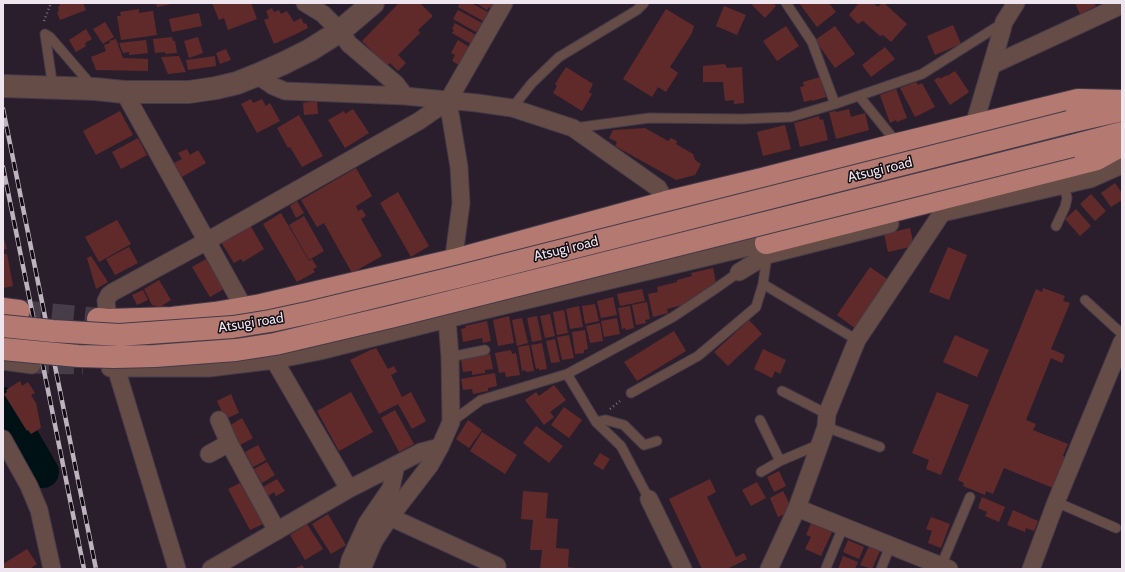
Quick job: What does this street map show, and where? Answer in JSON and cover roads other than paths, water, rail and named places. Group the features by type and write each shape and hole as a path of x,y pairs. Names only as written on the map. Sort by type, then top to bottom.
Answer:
{"highway":[{"path":"103,320 172,318 216,313 261,305 454,260 666,202 1078,100 1122,101"},
{"name":"Atsugi road","path":"8,315 53,331 119,335 233,327 270,321 454,278 1069,122 1122,110"},
{"name":"Atsugi road","path":"3,349 78,356 114,357 155,356 236,350 275,344 1122,134"},
{"path":"767,249 1097,159 1122,145"}],"street":[{"path":"305,3 323,14 340,31 349,44 396,84 405,96"},
{"path":"3,86 124,92 189,92 216,88 237,83 257,75 310,50 340,31 373,3"},
{"path":"103,320 106,301 109,295 419,121 448,101 504,3"},
{"path":"974,125 1004,22 1016,3"},
{"path":"992,65 1122,6"},
{"path":"257,75 273,86 286,91 405,96 512,108 574,128 658,188 666,202"},
{"path":"124,92 244,308 349,489"},
{"path":"362,569 374,541 390,517 430,465 451,422 450,357 447,319 461,203 459,167 448,101"},
{"path":"769,569 797,508 820,444 826,420 857,340 942,213 1064,186 1090,179 1122,165"},
{"path":"748,182 767,249"},
{"path":"177,569 113,368 209,368 275,360 327,349 447,319 767,249 890,224"},
{"path":"739,272 767,249"},
{"path":"1031,569 1056,502 1122,342"},
{"path":"3,361 32,366"},
{"path":"219,420 229,443 277,531"},
{"path":"3,439 29,486 39,510 52,569"},
{"path":"209,454 229,443"},
{"path":"211,569 349,489 421,452 440,447"},
{"path":"348,569 350,560 367,523 391,488 396,465"},
{"path":"649,499 683,569"},
{"path":"797,508 945,567"},
{"path":"390,517 499,568"}],"lane":[{"path":"512,108 532,82 559,57 637,10 644,3"},
{"path":"786,3 812,42 835,104"},
{"path":"574,128 649,118 742,119 791,116 835,104 922,74 1004,22"},
{"path":"53,88 45,34 50,37 95,90"},
{"path":"858,96 898,144"},
{"path":"1056,226 1065,207 1067,198 1064,186"},
{"path":"631,393 698,356 756,307 763,284 767,249"},
{"path":"451,422 481,400 567,374 672,317 739,272"},
{"path":"763,284 857,340"},
{"path":"1085,300 1122,334"},
{"path":"450,357 485,350"},
{"path":"567,374 596,422 621,446 649,499"},
{"path":"782,391 826,420 880,446"},
{"path":"596,422 606,420 624,425 644,445 657,441"},
{"path":"760,420 780,461"},
{"path":"761,472 780,461 820,444"},
{"path":"945,567 970,497"},
{"path":"1056,502 1116,528"},
{"path":"826,568 843,527"},
{"path":"880,569 890,546"}],"waterway":[{"path":"3,403 43,472"}],"tunnel":[{"path":"19,311 98,319"},
{"path":"32,365 83,366"}],"railway":[{"path":"3,109 96,569"},
{"path":"3,167 84,569"}]}
